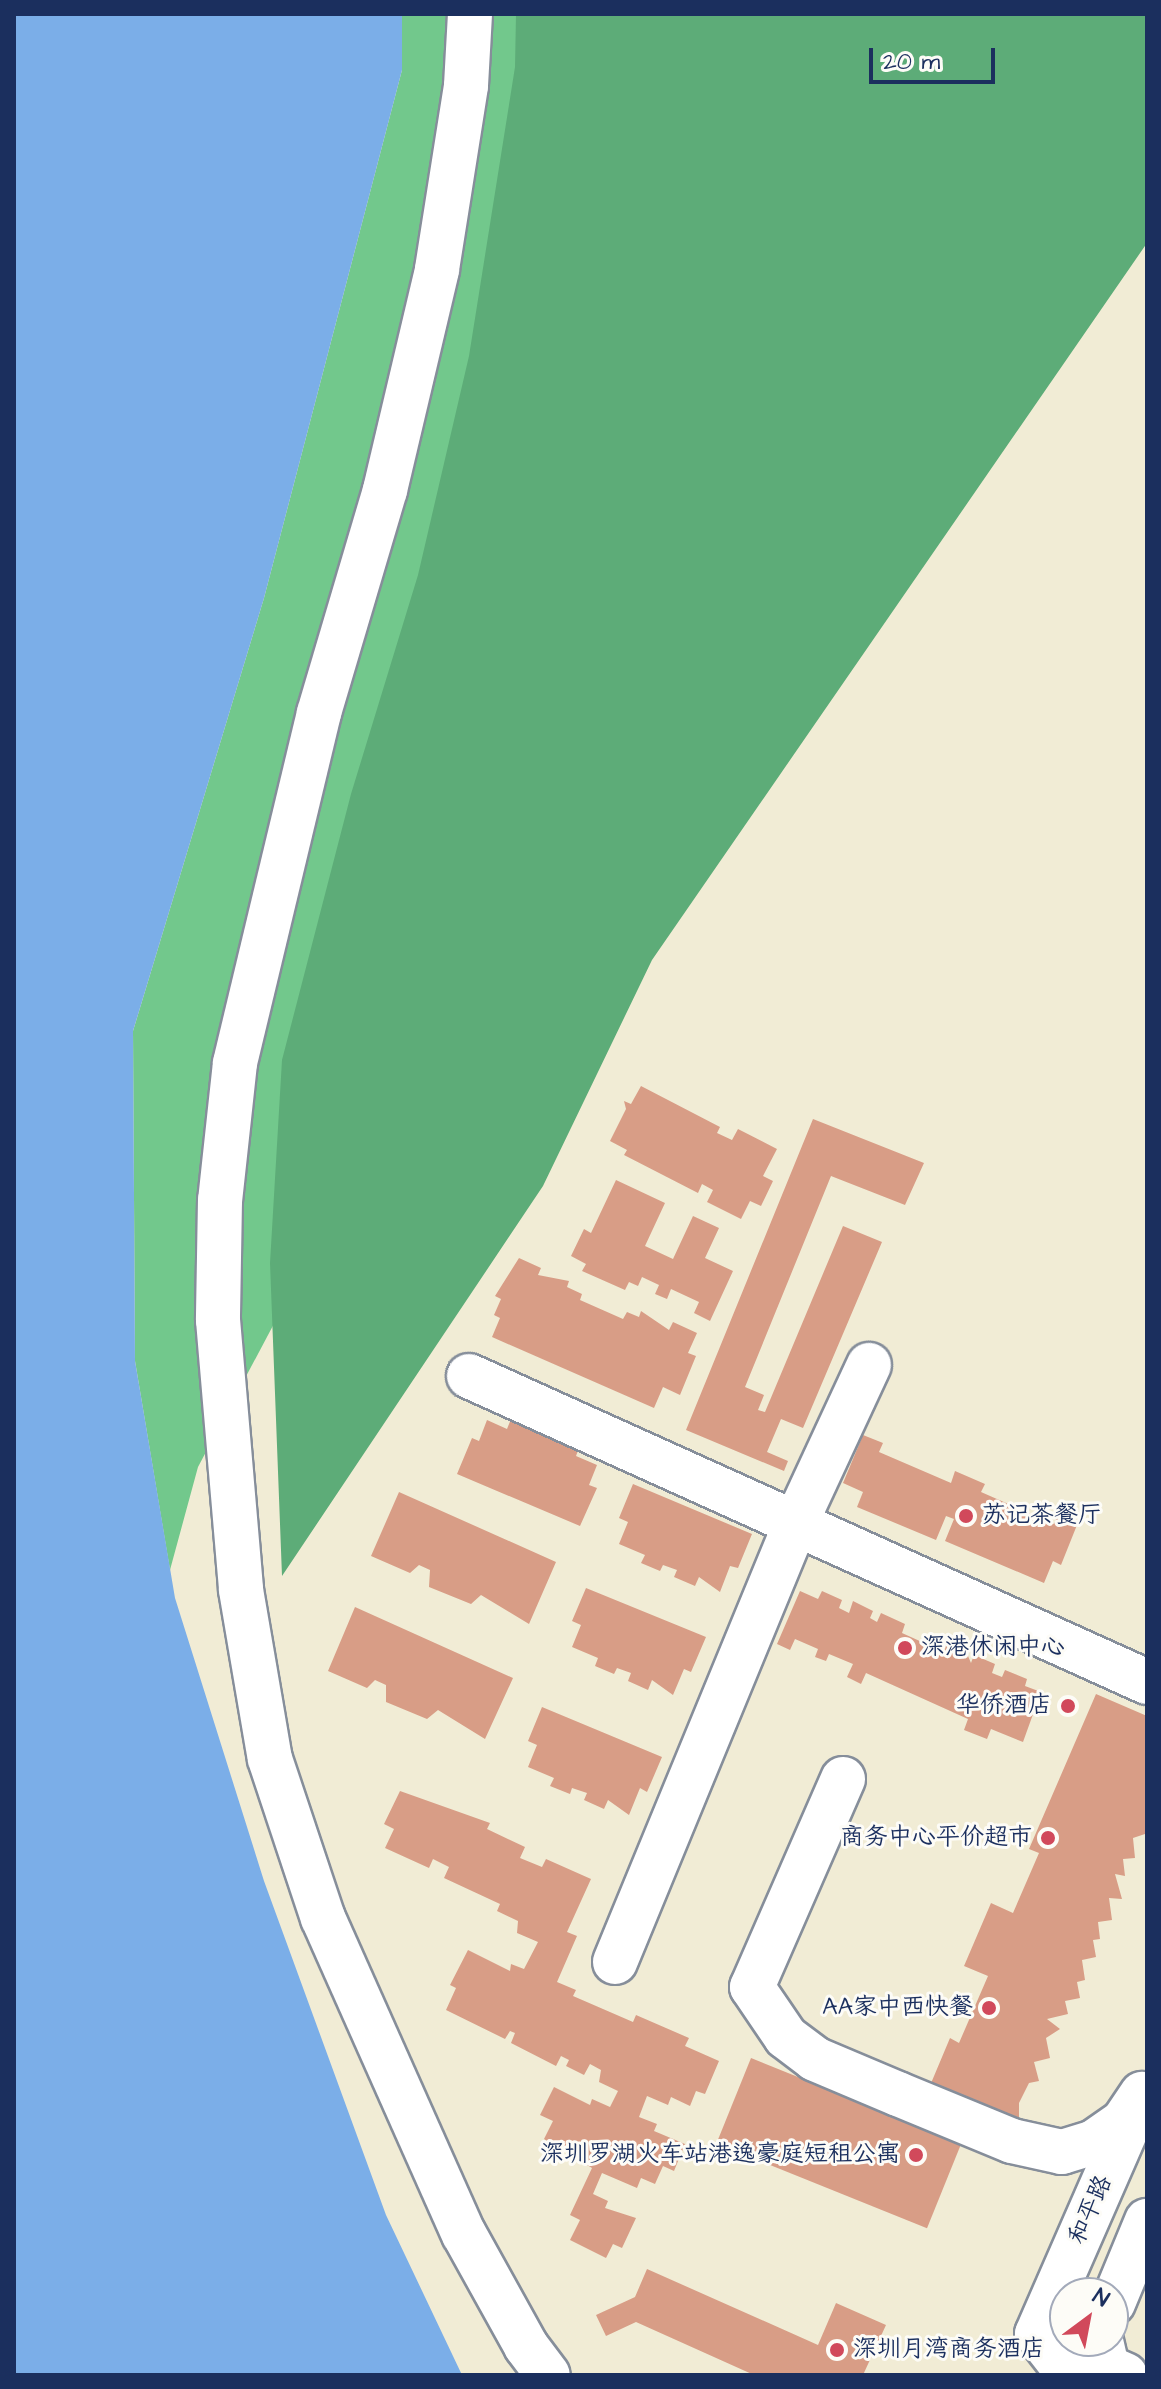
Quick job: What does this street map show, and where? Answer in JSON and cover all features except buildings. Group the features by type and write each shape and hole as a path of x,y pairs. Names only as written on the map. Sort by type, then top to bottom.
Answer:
{"street":[{"path":"470,14 466,86 437,270 385,490 319,713 235,1063 220,1200 218,1320 241,1590 270,1759 323,1918 464,2234 526,2346 548,2375"},
{"path":"615,1962 797,1520 869,1365"},
{"path":"469,1376 797,1520 1147,1682"},
{"path":"843,1779 752,1987 786,2037 815,2059 898,2094 1012,2141 1062,2152 1094,2142 1123,2122 1145,2088"},
{"name":"和平路","path":"1069,2375 1037,2334 1145,2088"},
{"path":"1124,2277 1147,2221"},
{"path":"1105,2357 1107,2367 1125,2375"}],"green space":[{"path":"402,14 1147,14 435,1020 198,1467 170,1570 135,1361 133,1031 264,598 402,70"},
{"path":"516,14 1147,14 1147,243 652,960 543,1186 282,1576 270,1263 282,1060 351,794 418,575 469,356 515,67"}],"water":[{"path":"14,14 402,14 402,70 264,598 133,1031 135,1361 175,1598 264,1881 386,2215 462,2375 14,2375"}],"place":[{"name":"苏记茶餐厅","path":"966,1516"},
{"name":"深港休闲中心","path":"905,1648"},
{"name":"华侨酒店","path":"1068,1706"},
{"name":"商务中心平价超市","path":"1048,1838"},
{"name":"AA家中西快餐","path":"989,2008"},
{"name":"深圳罗湖火车站港逸豪庭短租公寓","path":"916,2155"},
{"name":"深圳月湾商务酒店","path":"837,2350"}]}
